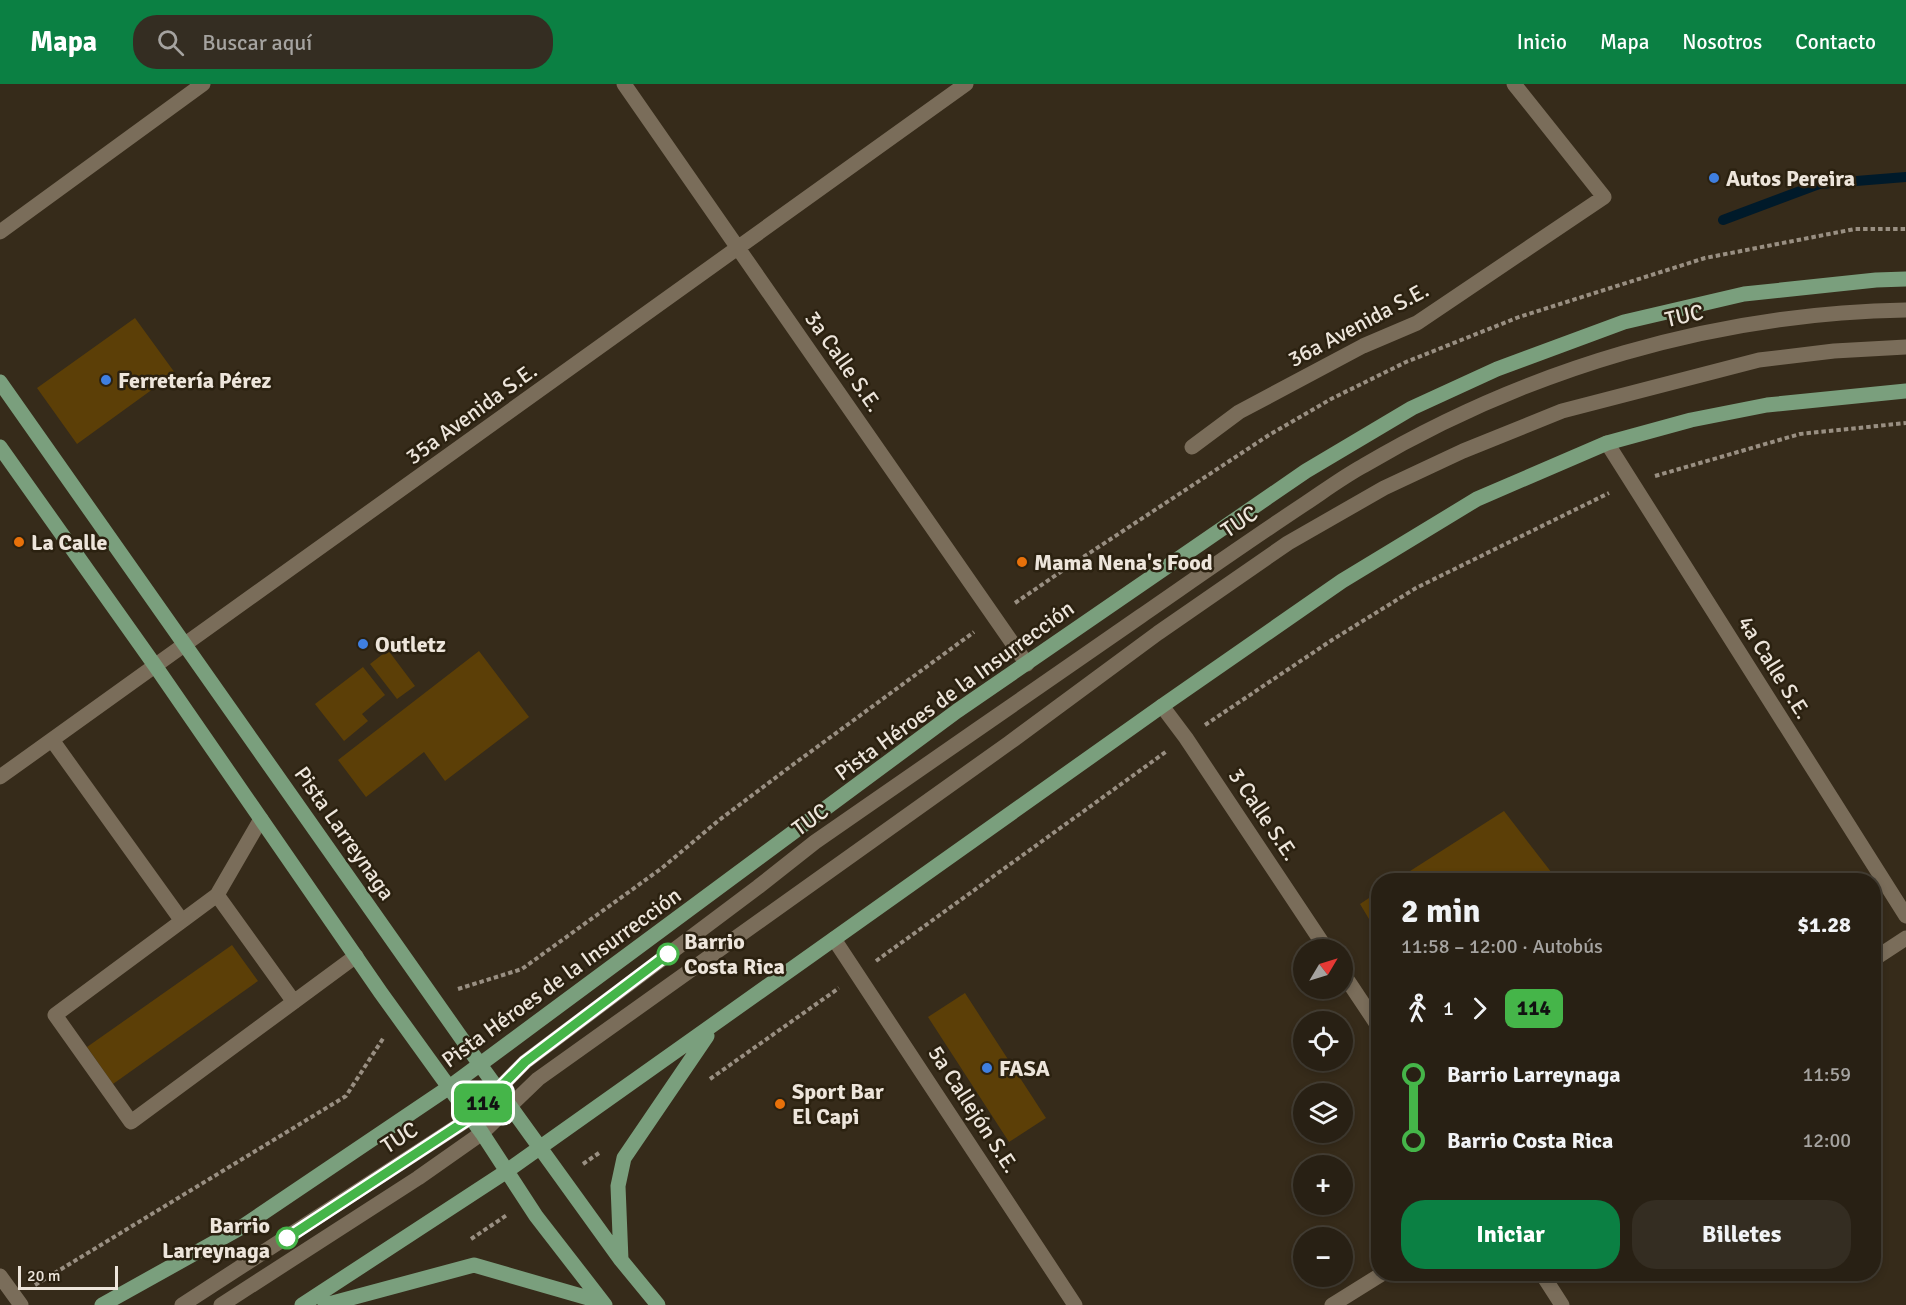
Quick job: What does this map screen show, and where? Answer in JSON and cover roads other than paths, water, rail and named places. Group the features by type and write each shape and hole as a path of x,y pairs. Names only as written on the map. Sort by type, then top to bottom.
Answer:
{"main road":[{"name":"Pista Héroes de la Insurrección","path":"102,1305 242,1227 481,1066 948,718 1306,471 1412,408 1497,369 1624,321 1744,294 1906,279"},
{"name":"Pista Larreynaga","path":"0,382 481,1066 621,1260 658,1305"},
{"path":"302,1305 507,1171 1161,706 1342,581 1477,500 1607,443 1691,420 1767,405 1906,391"},
{"path":"0,447 156,667 448,1088 482,1133 536,1216 604,1304"},
{"path":"621,1260 618,1186 624,1158 714,1026"},
{"path":"325,1305 474,1265 604,1304"}],"street":[{"path":"0,232 202,84"},
{"name":"3a Calle S.E.","path":"624,84 1027,664"},
{"name":"35a Avenida S.E.","path":"0,777 966,84"},
{"name":"36a Avenida S.E.","path":"1192,447 1239,412 1363,346 1417,323 1604,197 1514,84"},
{"name":"TUC","path":"183,1305 470,1118 525,1062 758,887 814,842 1259,534 1362,466 1504,393 1616,354 1734,327 1804,315 1906,310"},
{"name":"TUC","path":"221,1305 418,1178 482,1133 547,1072 1009,743 1158,633 1288,543 1384,488 1462,452 1573,408 1759,360 1834,351 1906,347"},
{"name":"4a Calle S.E.","path":"1607,443 1879,873"},
{"name":"3 Calle S.E.","path":"1161,706 1186,738 1321,939"},
{"path":"52,741 182,921"},
{"path":"261,819 217,894 55,1015 131,1122 356,956"},
{"name":"4a Calle S.E.","path":"1881,876 1906,916"},
{"path":"217,894 294,1002"},
{"path":"1881,954 1906,938"},
{"name":"5a Callejón S.E.","path":"834,939 1075,1305"},
{"path":"1353,988 1371,1016"},
{"path":"0,1276 21,1305"},
{"path":"1332,1305 1371,1281"},
{"path":"1547,1281 1562,1305"}],"waterway":[{"path":"1723,220 1819,184 1906,177"}],"place":[{"name":"Autos Pereira","path":"1714,178"},
{"name":"Ferretería Pérez","path":"106,380"},
{"name":"La Calle","path":"19,542"},
{"name":"Mama Nena's Food","path":"1022,562"},
{"name":"Outletz","path":"363,644"},
{"name":"Barrio Costa Rica","path":"668,954"},
{"name":"FASA","path":"987,1068"},
{"name":"Sport Bar El Capi","path":"780,1104"},
{"name":"Barrio Larreynaga","path":"287,1238"}]}
